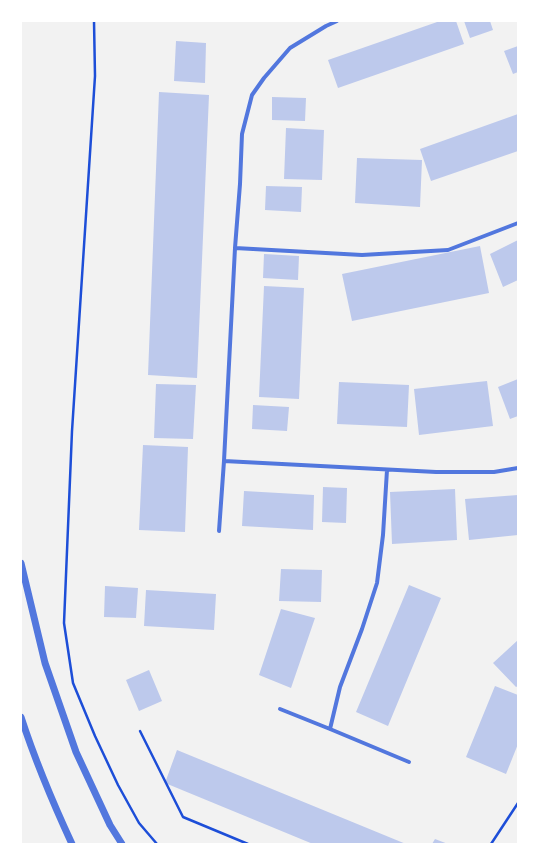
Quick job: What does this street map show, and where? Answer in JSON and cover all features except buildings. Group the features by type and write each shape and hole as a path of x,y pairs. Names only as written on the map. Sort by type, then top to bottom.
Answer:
{"street":[{"path":"219,531 242,134 252,96 264,78 290,48 335,21"},
{"path":"236,248 362,255 448,250 518,223"},
{"path":"224,461 436,472 494,472 518,468"},
{"path":"330,729 340,686 362,630 378,583 387,470"},
{"path":"21,563 45,663 76,752 110,825 122,844"},
{"path":"280,709 409,762"},
{"path":"21,717 34,755 72,844"}],"path":[{"path":"94,21 95,76 72,431 64,623 73,683 95,736 118,785 140,824 158,844"},
{"path":"140,731 183,817 248,844"},
{"path":"491,844 518,803"}]}
